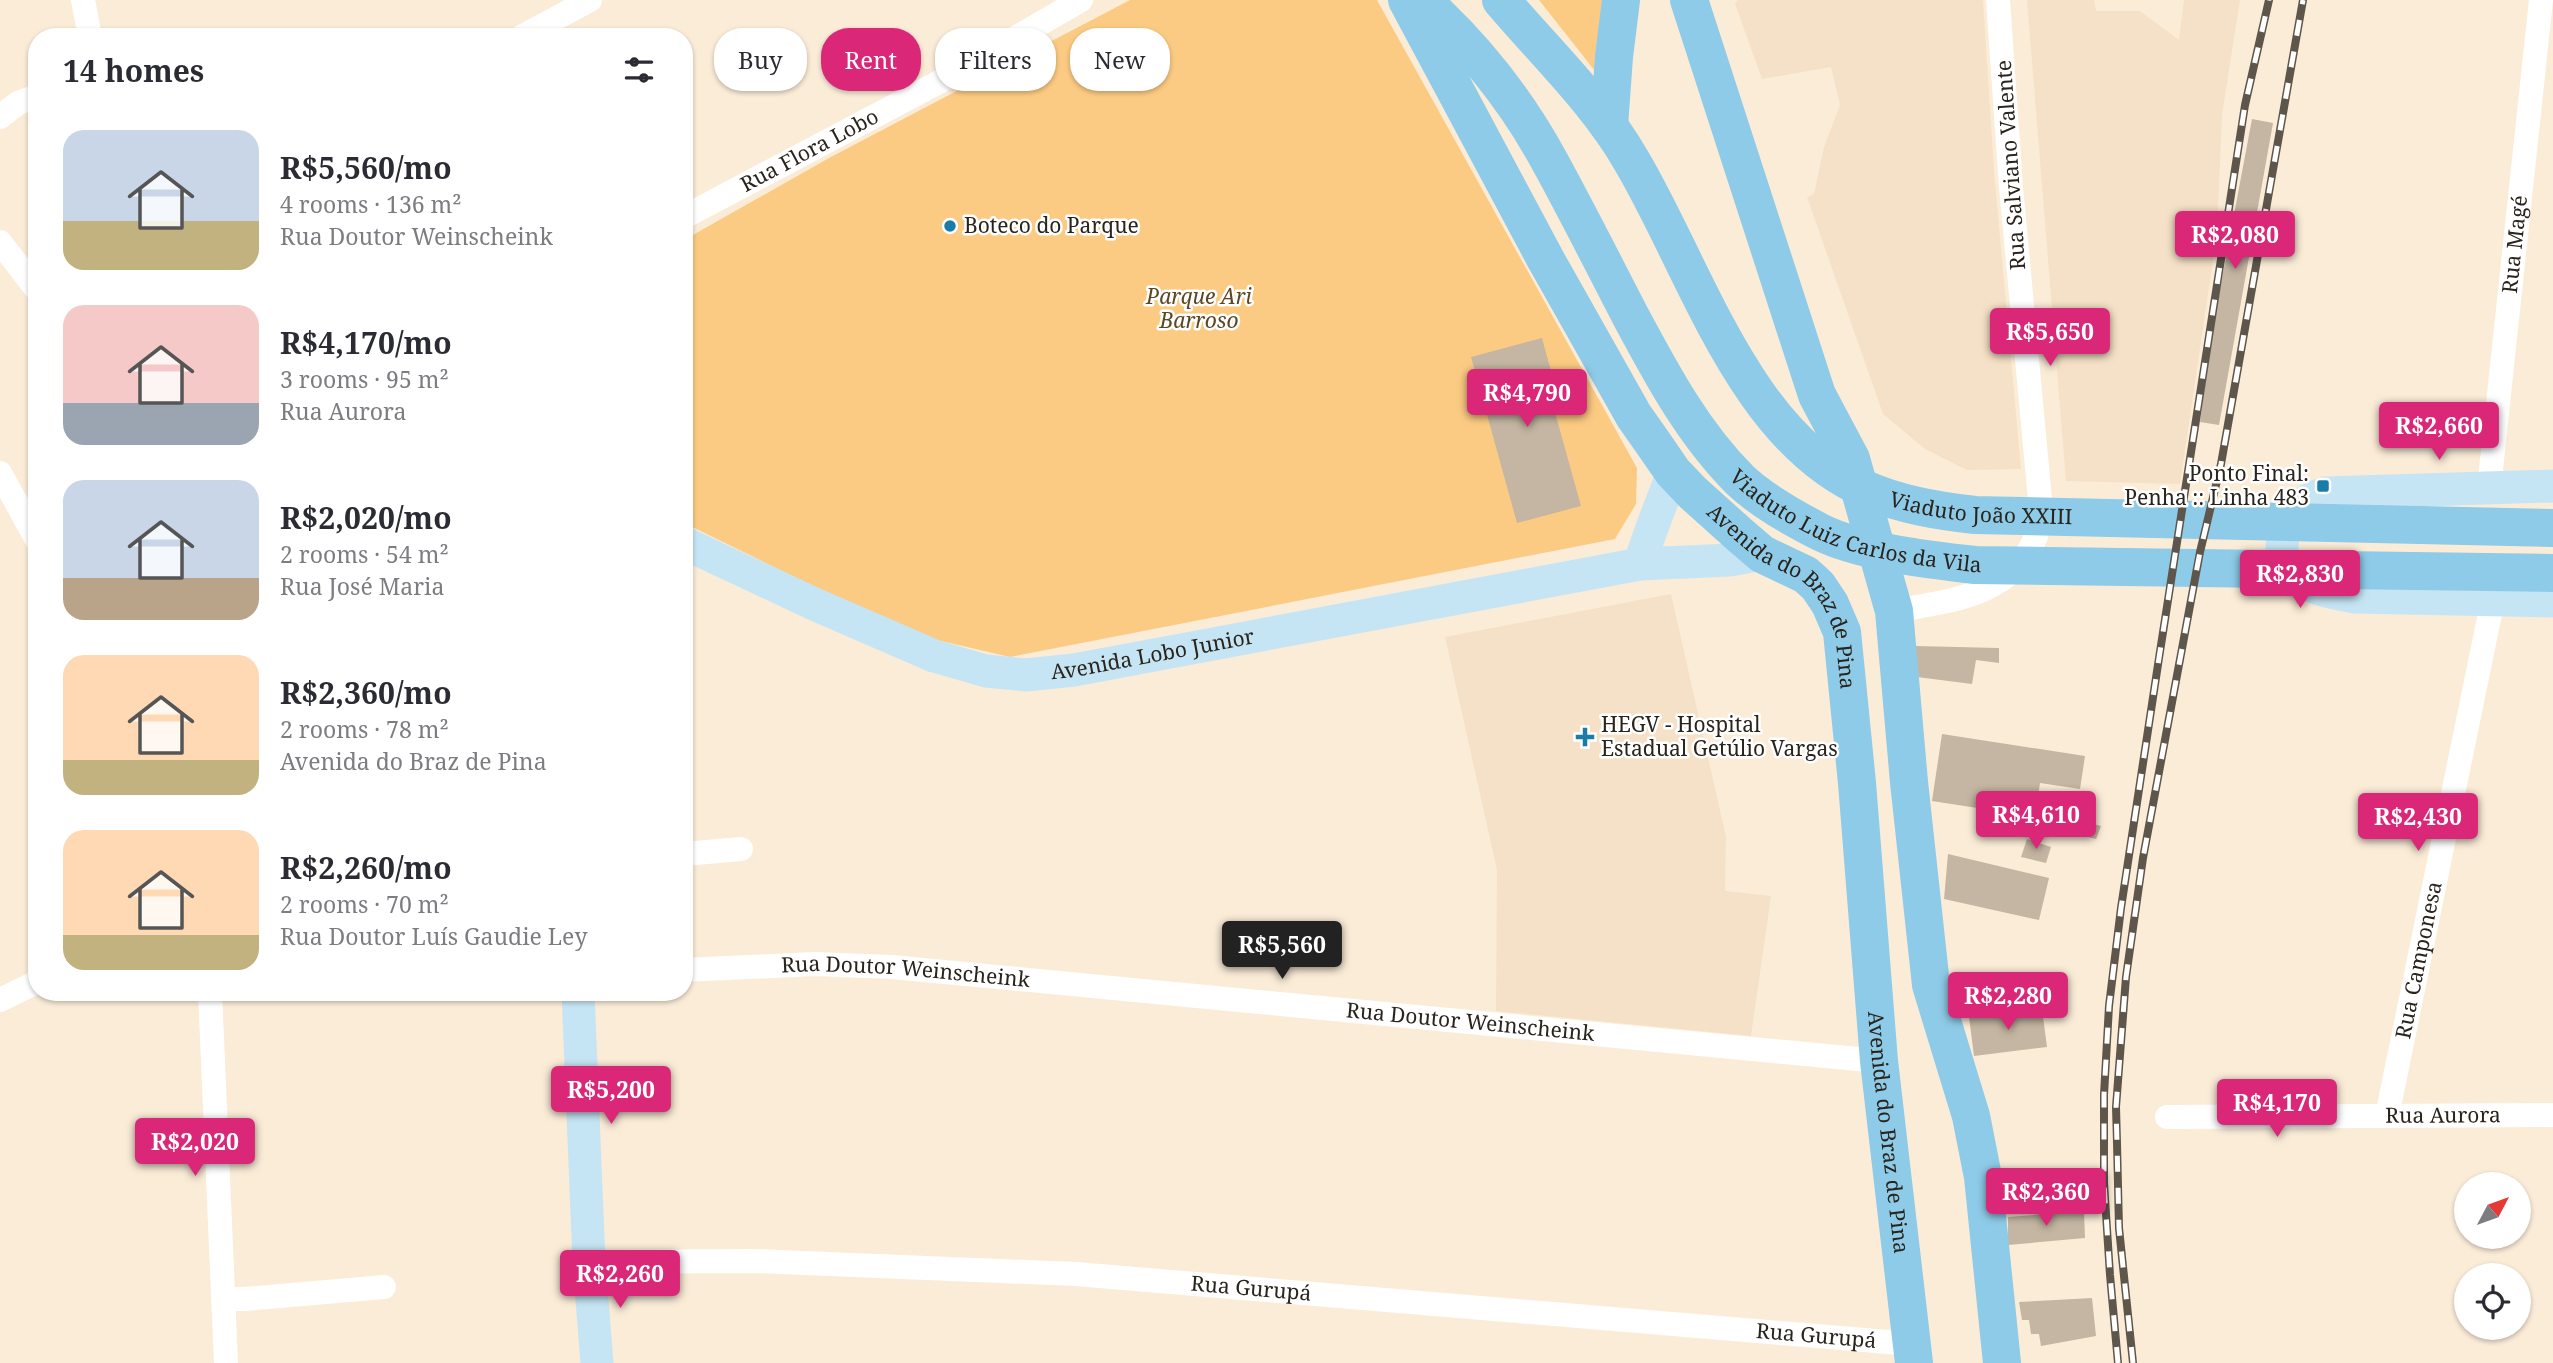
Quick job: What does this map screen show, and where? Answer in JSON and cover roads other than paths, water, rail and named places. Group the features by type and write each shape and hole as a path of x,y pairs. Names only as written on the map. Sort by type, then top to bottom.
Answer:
{"main road":[{"name":"Avenida do Braz de Pina","path":"1407,0 1546,260 1634,416 1683,483 1762,554 1807,575 1818,586 1830,604 1842,632 1879,1060 1913,1354"},
{"name":"Viaduto Luiz Carlos da Vila","path":"1422,0 1478,56 1519,111 1549,159 1677,401 1718,456 1741,481 1787,513 1845,542 1934,561 1975,565 2553,573"},
{"name":"Viaduto João XXIII","path":"1501,0 1609,126 1632,160 1728,348 1782,428 1835,472 1866,490 1940,511 1987,515 2553,528"},
{"path":"1609,126 1621,0"},
{"path":"1689,0 1817,395 1851,458 1894,611 1931,985 1971,1116 1983,1177 2002,1363"},
{"path":"1762,554 1797,527 1813,502 1820,484 1817,395"},
{"path":"1683,483 1737,500 1784,503 1804,496 1820,484"}],"street":[{"path":"83,0 88,28"},
{"path":"538,28 590,0"},
{"name":"Rua Flora Lobo","path":"693,212 939,82 1081,0"},
{"name":"Rua Salviano Valente","path":"1894,611 1984,591 2005,578 2024,559 2036,535 2041,509 2011,187 1998,0"},
{"name":"Rua Magé","path":"2489,488 2541,0"},
{"path":"0,117 18,103 28,99"},
{"path":"0,242 28,278"},
{"path":"0,473 28,524"},
{"path":"1640,564 1651,526 1661,505 1683,483"},
{"path":"2553,486 2325,493 2309,498 2289,516 2281,549 2289,569 2303,582 2327,593 2355,597 2553,601"},
{"name":"Avenida Lobo Junior","path":"693,547 934,656 986,671 1026,674 1074,670 1640,564 1730,560 1762,554"},
{"name":"Rua Camponesa","path":"2387,1116 2493,599"},
{"path":"693,853 741,849"},
{"name":"Rua Doutor Weinscheink","path":"693,970 815,964 892,967 1879,1060"},
{"path":"0,1000 28,986"},
{"path":"210,1001 226,1363"},
{"path":"578,1001 589,1262 597,1363"},
{"name":"Rua Aurora","path":"2167,1117 2553,1115"},
{"name":"Rua Gurupá","path":"589,1262 753,1261 1076,1274 1913,1354"},
{"path":"224,1298 245,1299 384,1287"}],"railway":[{"path":"2118,1363 2104,1183 2104,1095 2109,1006 2121,908 2245,105 2269,0"},
{"path":"2133,1363 2119,1228 2116,1107 2126,977 2143,858 2200,552 2221,464 2303,0"}],"place":[{"name":"Boteco do Parque","path":"950,226"},
{"name":"Ponto Final: Penha :: Linha 483","path":"2323,486"},
{"name":"HEGV - Hospital Estadual Getúlio Vargas","path":"1585,737"}],"park label":[{"name":"Parque Ari Barroso","path":"1199,309"}]}
